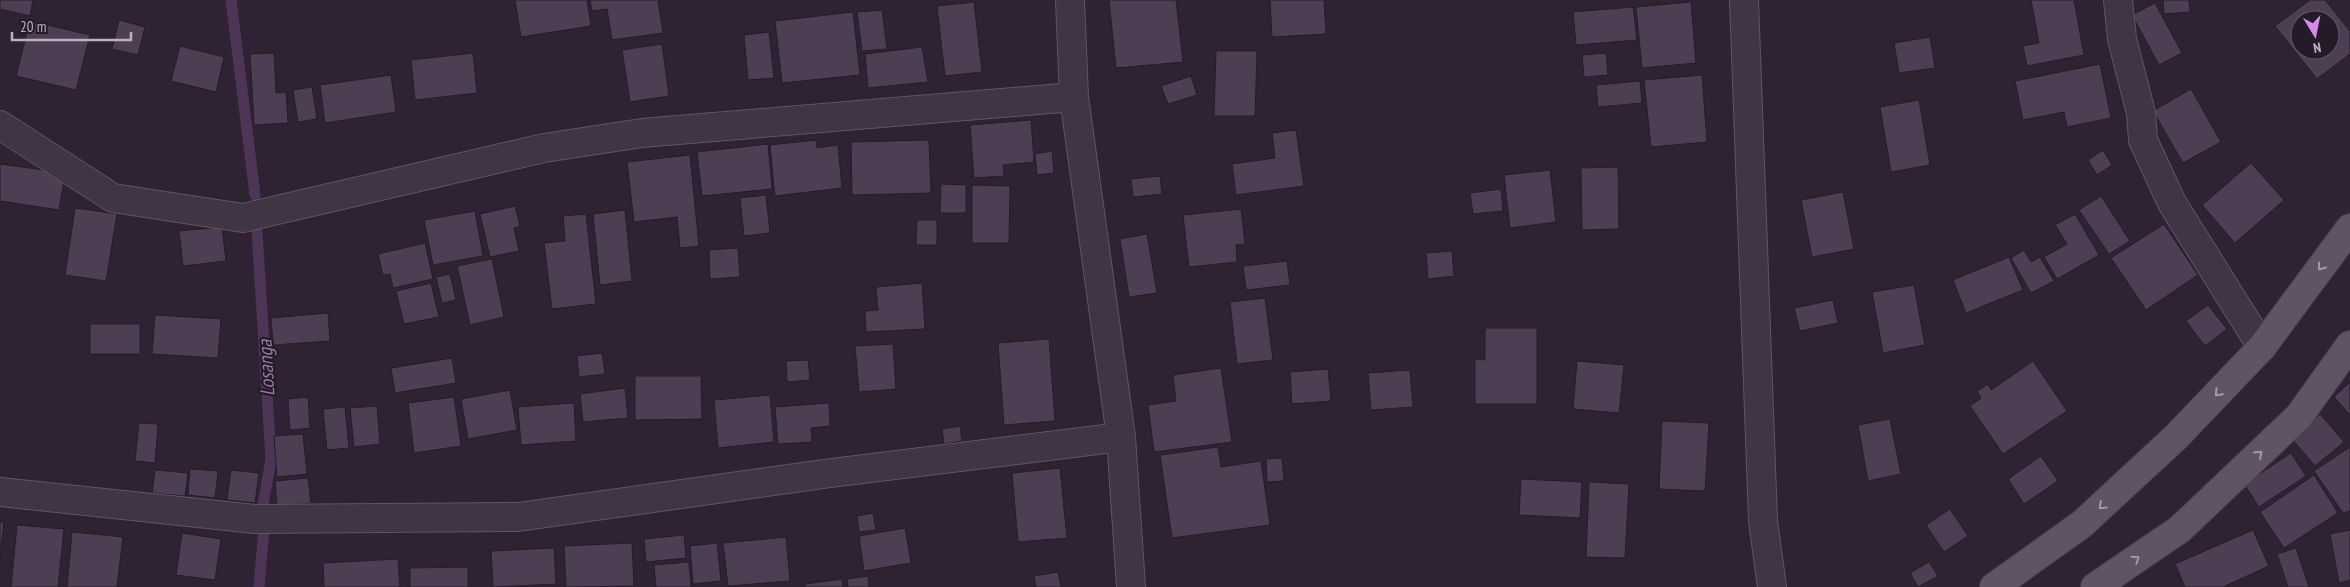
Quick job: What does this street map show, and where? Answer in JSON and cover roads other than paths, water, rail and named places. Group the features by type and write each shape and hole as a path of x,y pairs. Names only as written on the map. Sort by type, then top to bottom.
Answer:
{"main road":[{"path":"1994,587 2082,524 2176,436 2262,347 2350,228"},
{"path":"2095,587 2180,529 2285,430 2299,416 2350,344"}],"street":[{"path":"1070,0 1074,97 1121,437 1131,587"},
{"path":"1744,0 1763,521 1772,587"},
{"path":"2118,0 2122,39 2141,113 2143,140 2172,203 2262,347"},
{"path":"0,125 113,198 243,218 544,148 642,133 1074,97"},
{"path":"0,492 255,519 518,518 831,473 1121,437"}],"waterway":[{"name":"Losanga","path":"231,0 255,195"},
{"name":"Losanga","path":"257,231 271,459 263,505"},
{"name":"Losanga","path":"259,587 264,528"}]}
